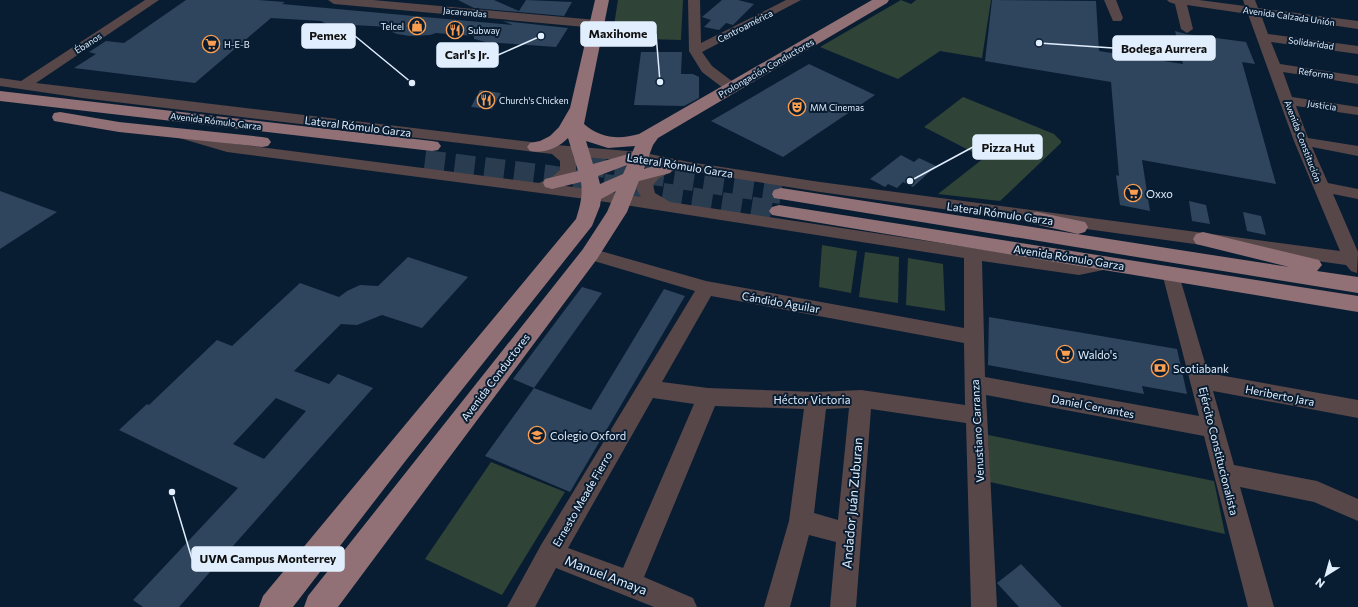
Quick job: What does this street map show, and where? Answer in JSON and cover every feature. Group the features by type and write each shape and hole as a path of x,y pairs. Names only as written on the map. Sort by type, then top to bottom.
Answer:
{"main road":[{"path":"274,607 398,451 580,229 588,214 590,184 579,152 576,117 602,0"},
{"name":"Prolongación Conductores","path":"645,146 732,88 882,0"},
{"path":"82,94 132,110"},
{"name":"Avenida Rómulo Garza","path":"0,96 132,110 428,153 181,134 119,127 0,107"},
{"path":"576,117 589,137 609,143 629,142 645,146 654,157 666,166"},
{"path":"536,147 550,145 560,138 576,117"},
{"path":"590,184 620,160 645,146"},
{"name":"Avenida Conductores","path":"319,607 609,228 645,146"},
{"path":"545,186 566,181 590,184 632,177 666,166"},
{"name":"Avenida Rómulo Garza","path":"1358,285 1189,258 780,203 1107,264 1358,304"},
{"path":"1037,218 1189,258"},
{"path":"1203,239 1313,265 1358,282"}],"street":[{"name":"Ébanos","path":"22,86 153,0"},
{"name":"Jacarandas","path":"334,0 596,24"},
{"path":"694,0 695,51 708,69 732,88"},
{"path":"766,0 790,2"},
{"path":"1110,0 1116,18"},
{"path":"1176,0 1187,28"},
{"name":"Avenida Calzada Unión","path":"1176,0 1251,5 1358,18"},
{"name":"Avenida Calzada Unión","path":"1219,0 1358,25"},
{"name":"Centroamérica","path":"695,51 790,2"},
{"name":"Avenida Constitución","path":"1251,5 1302,141 1321,187 1356,262"},
{"name":"Solidaridad","path":"1263,36 1358,50"},
{"name":"Reforma","path":"1274,67 1358,80"},
{"name":"Lateral Rómulo Garza","path":"0,82 82,94 556,150 579,152 645,146"},
{"name":"Justicia","path":"1287,100 1358,111"},
{"path":"181,134 227,147 545,186 566,174 569,167 566,157 556,150"},
{"path":"1302,141 1358,150"},
{"name":"Lateral Rómulo Garza","path":"666,166 689,167 1037,218 1203,239 1356,262"},
{"path":"666,166 650,175 644,188 651,198 671,208"},
{"path":"590,184 622,200 972,255 1079,269 1107,264"},
{"path":"1321,187 1358,194"},
{"name":"Cándido Aguilar","path":"590,254 706,288 974,337"},
{"name":"Venustiano Carranza","path":"972,255 975,384 984,607"},
{"name":"Ejército Constitucionalista","path":"1171,273 1261,607"},
{"name":"Ernesto Meade Fierro","path":"520,607 646,388 706,288"},
{"name":"Heriberto Jara","path":"1201,380 1358,409"},
{"name":"Daniel Cervantes","path":"975,384 1212,428"},
{"name":"Héctor Victoria","path":"646,388 708,397 816,401 861,399 977,416"},
{"path":"629,583 708,397"},
{"name":"Andador Juán Zuburan","path":"843,607 848,534 861,399"},
{"path":"777,607 801,521 816,401"},
{"path":"1224,473 1317,492 1358,510"},
{"path":"801,521 848,534"},
{"name":"Manuel Amaya","path":"550,554 629,583 684,607"}],"green space":[{"path":"618,0 683,0 681,40 612,38"},
{"path":"901,0 911,4 916,0 991,0 982,58 940,51 898,79 820,47"},
{"path":"963,97 1054,134 1061,141 1061,143 1000,201 938,194 984,158 924,127"},
{"path":"822,245 857,251 851,293 819,287"},
{"path":"865,252 899,257 898,303 859,297"},
{"path":"908,258 943,264 945,311 906,305"},
{"path":"988,435 1214,481 1225,534 990,482"},
{"path":"491,462 565,492 502,595 425,559"}],"building":[{"path":"186,0 258,0 285,2 282,4 513,25 503,21 568,28 556,47 486,42 474,39 474,36 436,33 430,35 410,36 397,34 390,31 390,27 353,25 347,27 333,27 321,21 271,18 195,83 74,68 96,54 89,52 106,41 124,43"},
{"path":"458,0 494,0 519,11 526,0 572,2 564,16 474,8"},
{"path":"722,0 738,0 754,4 733,25 726,23 719,30 704,27 711,20 702,17"},
{"path":"992,0 1096,1 1099,51 1183,64 1175,31 1186,34 1246,42 1255,64 1242,62 1276,184 1142,160 1150,211 1120,205 1116,175 1119,176 1111,82 985,61"},
{"path":"641,52 682,52 681,74 693,74 699,77 699,98 684,106 634,105"},
{"path":"809,64 875,95 783,157 711,121"},
{"name":"Church's Chicken","path":"480,90 501,93 492,109 471,107"},
{"path":"901,155 914,162 919,158 936,166 913,187 903,182 897,188 888,184 885,187 870,179"},
{"path":"0,191 57,212 0,249"},
{"name":"Oxxo","path":"1189,201 1206,205 1210,224 1192,221"},
{"path":"1243,212 1261,216 1266,235 1247,231"},
{"path":"408,257 468,277 422,328 382,315 357,325 341,324 294,371 329,384 338,374 373,388 179,607 143,607 133,600 238,488 119,430 147,404 149,405 217,340 232,346 300,283 339,297 347,291 360,285 378,286","holes":["276,398 306,411 264,459 233,444"]},
{"path":"582,287 602,293 534,388 513,379"},
{"path":"664,289 685,296 570,492 485,456 534,388 591,410"},
{"path":"989,317 1177,349 1187,394 1142,386 1144,394 988,365"},
{"path":"1021,564 1062,607 1019,607 997,583"}],"tunnel":[{"path":"425,160 548,175 779,211"},
{"path":"585,165 781,194"}],"place":[{"name":"Telcel","path":"417,26"},
{"name":"Subway","path":"455,30"},
{"name":"Carl's Jr.","path":"541,36"},
{"name":"Bodega Aurrera","path":"1039,43"},
{"name":"H-E-B","path":"211,44"},
{"name":"Maxihome","path":"660,82"},
{"name":"Pemex","path":"412,83"},
{"name":"Church's Chicken","path":"486,100"},
{"name":"MM Cinemas","path":"797,107"},
{"name":"Pizza Hut","path":"910,181"},
{"name":"Oxxo","path":"1133,193"},
{"name":"Waldo's","path":"1065,354"},
{"name":"Scotiabank","path":"1160,368"},
{"name":"Colegio Oxford","path":"537,435"},
{"name":"UVM Campus Monterrey","path":"172,492"}]}
